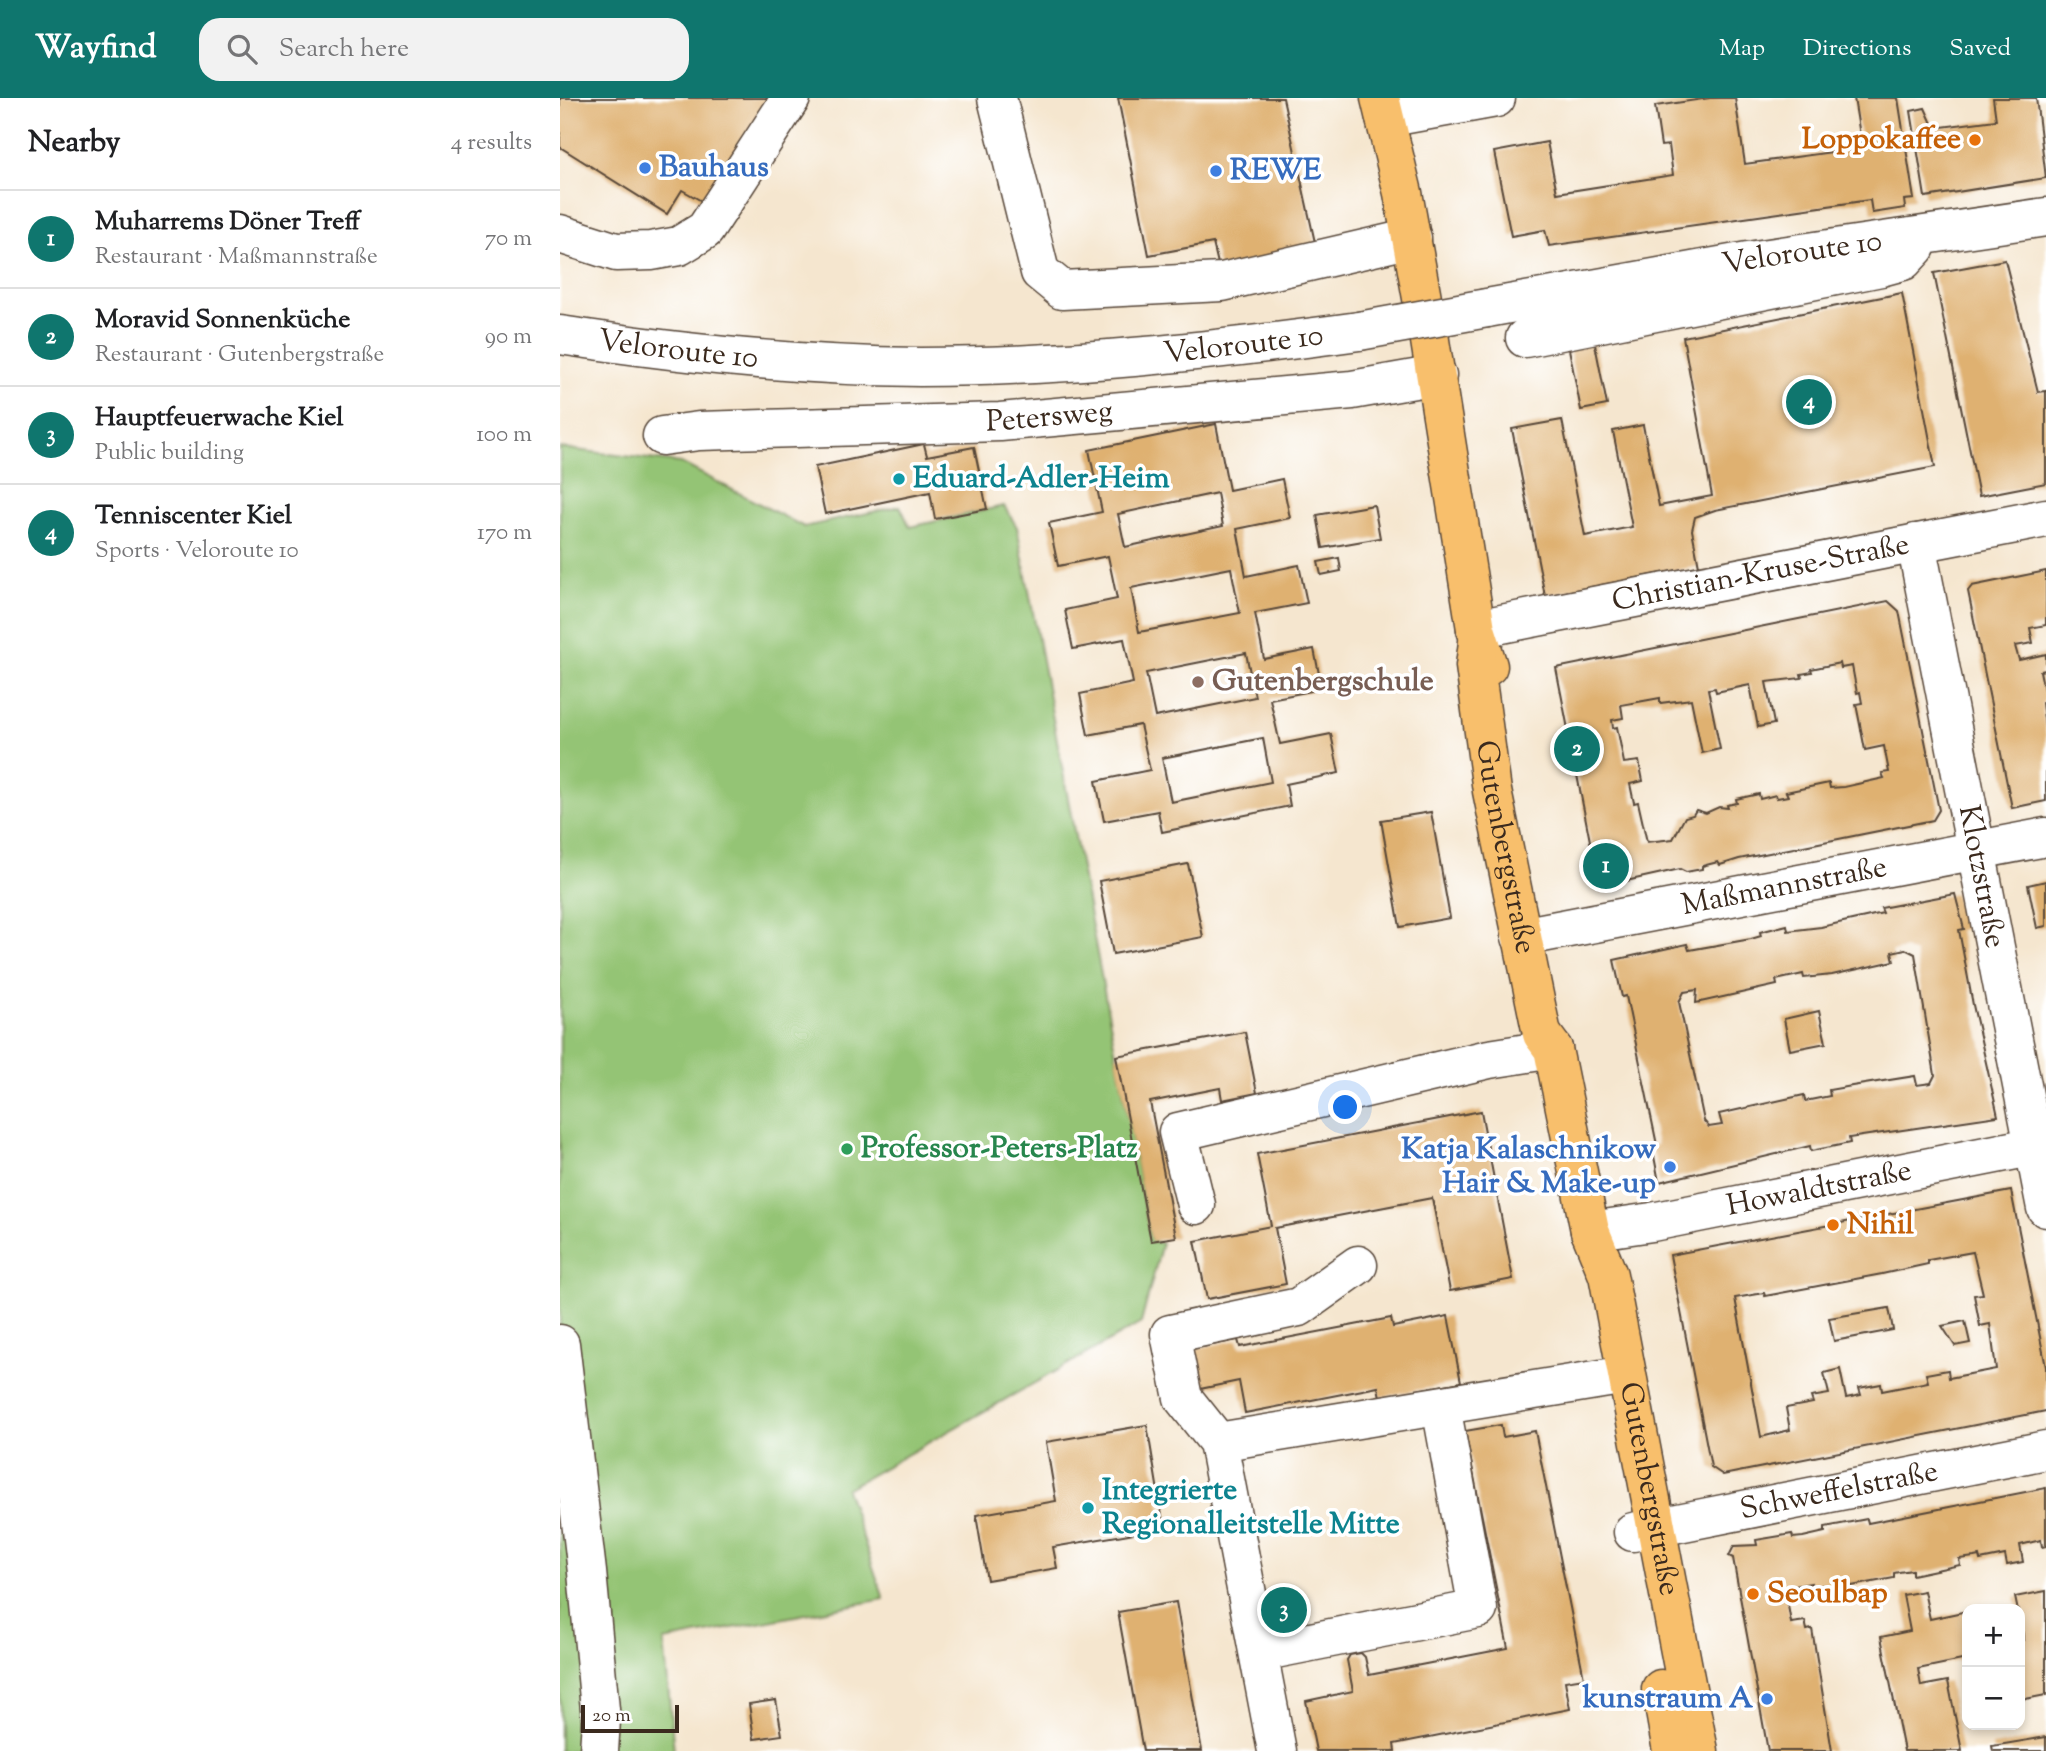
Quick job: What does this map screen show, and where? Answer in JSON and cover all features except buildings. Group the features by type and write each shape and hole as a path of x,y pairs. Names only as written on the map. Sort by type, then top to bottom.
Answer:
{"main road":[{"name":"Gutenbergstraße","path":"1382,108 1412,238 1437,375 1477,636 1475,666 1490,776 1531,936 1542,1034 1553,1049 1590,1231 1591,1280 1608,1378 1699,1751"},
{"name":"Gutenbergstraße","path":"1590,1231 1608,1275 1645,1530 1672,1751"}],"street":[{"path":"560,234 616,252 651,251 679,246 705,230 792,98"},
{"path":"997,98 1040,272 1062,290 1222,282 1412,238"},
{"path":"1382,108 1496,98"},
{"path":"2029,220 2046,243"},
{"name":"Veloroute 10","path":"560,335 698,352 920,367 1162,355 1359,331 1919,234 2029,220"},
{"name":"Veloroute 10","path":"1525,338 1892,264 1911,256 1919,234"},
{"name":"Petersweg","path":"662,436 699,431 1000,422 1352,390 1437,375"},
{"name":"Christian-Kruse-Straße","path":"1477,636 2046,518"},
{"name":"Klotzstraße","path":"1916,543 1976,850 2040,1146 2046,1208"},
{"name":"Maßmannstraße","path":"1531,936 2046,836"},
{"path":"1196,1205 1178,1132 1478,1062 1553,1049"},
{"name":"Howaldtstraße","path":"1590,1231 1652,1222 2040,1146"},
{"path":"1278,1751 1217,1442 1183,1398 1170,1334 1299,1307 1358,1265"},
{"path":"560,1343 587,1572 601,1720 599,1751"},
{"path":"1217,1442 1608,1378"},
{"path":"1260,1652 1478,1609 1441,1406"},
{"name":"Schweffelstraße","path":"1645,1530 2046,1450"}],"green space":[{"name":"Professor-Peters-Platz","path":"560,448 681,463 804,527 900,506 910,527 1004,506 1017,527 1151,1241 1162,1243 1141,1323 846,1489 884,1599 664,1641 674,1751 560,1751"}],"place":[{"name":"Loppokaffee","path":"1975,140"},
{"name":"Bauhaus","path":"645,168"},
{"name":"REWE","path":"1216,171"},
{"name":"Tenniscenter Kiel","path":"1809,402"},
{"name":"Eduard-Adler-Heim","path":"899,479"},
{"name":"Gutenbergschule","path":"1198,682"},
{"name":"Moravid Sonnenküche","path":"1577,749"},
{"name":"Muharrems Döner Treff","path":"1606,866"},
{"name":"Professor-Peters-Platz","path":"847,1149"},
{"name":"Katja Kalaschnikow Hair & Make-up","path":"1670,1167"},
{"name":"Nihil","path":"1833,1225"},
{"name":"Integrierte Regionalleitstelle Mitte","path":"1088,1508"},
{"name":"Seoulbap","path":"1753,1594"},
{"name":"Hauptfeuerwache Kiel","path":"1284,1610"},
{"name":"kunstraum A","path":"1767,1699"}]}
